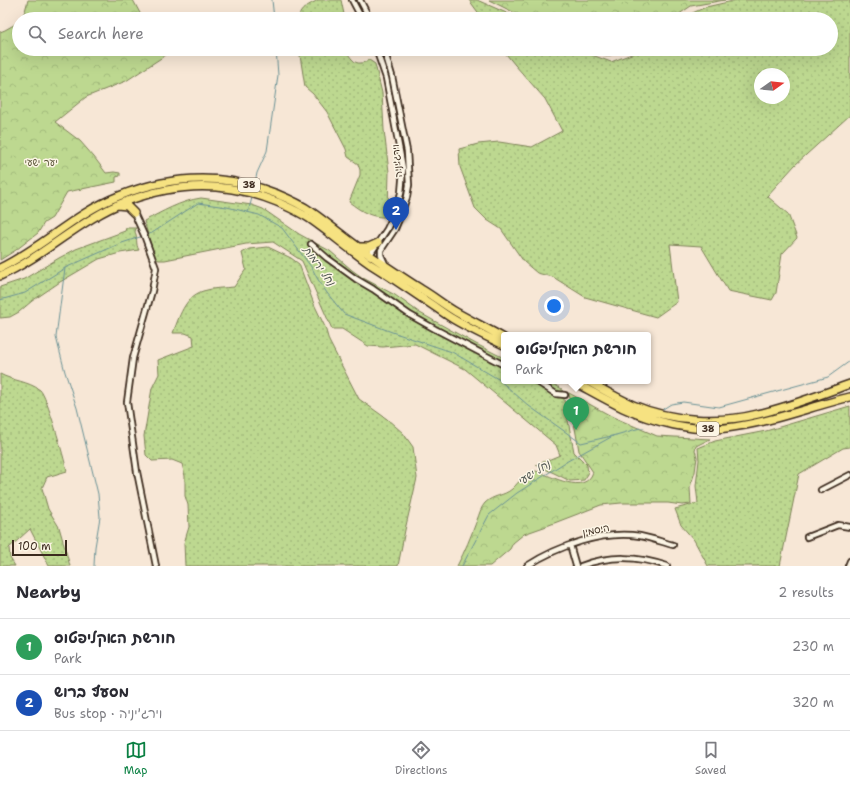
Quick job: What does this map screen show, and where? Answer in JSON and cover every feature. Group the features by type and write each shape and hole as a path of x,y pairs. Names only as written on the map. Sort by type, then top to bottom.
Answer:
{"highway":[{"name":"38","path":"0,268 9,264 86,213 108,201 130,192 157,184 199,179 216,179 265,189 312,212 359,247 369,259 386,266 455,311 501,336"},
{"name":"38","path":"0,276 40,254 81,226 117,205 142,196 169,189 199,186 232,189 262,196 309,218 453,319 501,344"},
{"path":"134,213 136,203 142,196"},
{"path":"117,205 126,206 134,213"},
{"path":"359,247 369,247 378,243"},
{"name":"38","path":"578,384 609,401 640,415 664,422 702,429 725,428 749,424 850,397"},
{"name":"38","path":"592,384 612,395 650,411 684,418 717,420 738,418 778,409 850,384"}],"street":[{"path":"352,0 358,12"},
{"path":"360,0 366,12"},
{"name":"וירג'יניה","path":"369,259 396,210 401,193 403,169 386,78 378,56"},
{"name":"וירג'יניה","path":"386,56 392,76 407,152 409,185 407,198 400,216 381,250 382,259 386,266"},
{"path":"134,213 156,268 152,291 133,358 128,402 137,472 156,566"},
{"path":"311,244 327,258 356,279 410,314 435,329 501,363"},
{"path":"541,384 556,394 565,395"},
{"path":"820,490 850,475"},
{"path":"807,538 838,525 850,527"},
{"name":"היסמין","path":"526,566 544,556 570,545 608,535 640,536 673,545"},
{"path":"570,545 576,566"},
{"path":"581,566 607,559 626,557 647,560 667,566"},
{"path":"848,566 850,561"}],"green space":[{"path":"28,0 133,0 139,12 24,12"},
{"path":"318,0 341,0 344,12 301,12 308,5"},
{"path":"469,0 477,0 504,12 478,12"},
{"path":"489,0 725,0 691,6 682,12 513,12"},
{"path":"737,0 850,0 850,115 795,165 767,196 788,214 797,238 782,254 776,293 772,300 728,291 701,246 670,244 677,302 656,317 585,297 553,277 537,273 524,262 501,229 487,220 475,208 460,167 459,149 478,144 499,142 532,147 562,131 545,99 508,56 595,56 611,62 626,56 838,56 838,12 695,12 706,7"},
{"name":"יער ישעי","path":"12,26 12,56 164,56 126,81 86,97 55,122 80,141 106,173 120,173 120,176 116,177 116,182 67,192 52,218 44,223 38,233 0,260 0,32"},
{"path":"300,56 350,56 357,63 369,60 375,64 382,93 384,130 389,172 387,217 366,213 349,202 360,175 358,164 348,157 346,149 327,112 313,94 305,87"},
{"path":"201,198 252,205 263,209 299,234 330,251 363,278 395,295 420,313 501,356 501,384 553,384 562,389 574,452 587,465 588,474 584,480 570,481 536,465 560,455 556,445 465,369 415,344 383,347 368,346 342,329 332,329 302,261 273,242 246,244 165,260 155,258 144,221 178,204"},
{"path":"126,228 136,228 135,232 139,250 120,253 99,259 60,282 32,301 19,312 10,317 0,318 0,287 24,279 76,249 125,231"},
{"path":"268,247 291,258 299,264 314,304 325,327 329,341 359,399 387,419 403,433 413,447 417,478 398,566 185,566 184,543 189,527 188,505 185,496 185,476 182,464 172,460 152,461 146,455 144,436 152,388 159,374 158,360 194,346 193,336 185,333 173,333 183,309 191,298 203,291 234,287 246,269 242,253 249,249"},
{"path":"0,374 40,390 47,403 67,471 47,477 42,488 48,509 59,527 70,566 49,566 30,529 9,548 10,558 15,566 0,566"},
{"path":"569,393 613,417 657,436 710,439 696,446 695,450 697,457 695,472 690,488 691,504 621,503 601,505 524,534 513,543 510,549 490,566 457,566 468,543 480,511 491,498 506,493 526,475 536,471 559,480 576,484 583,483 589,479 593,472 579,451"},
{"path":"850,406 850,447 843,448 799,474 780,566 708,566 694,540 681,525 675,509 698,503 696,486 699,460 698,448 715,441 766,431"}],"waterway":[{"path":"272,0 273,12"},
{"path":"255,183 257,173 267,151 278,75 277,56"},
{"path":"248,212 252,198"},
{"name":"נחל ירמות","path":"146,235 152,233 198,203 227,207 259,215 282,228 312,268 327,293 344,314 452,352 501,382"},
{"name":"נחל ירמות","path":"0,300 25,293 65,268 119,244 143,236"},
{"path":"65,268 56,337 65,372 77,408 98,494 100,517 95,547 94,566"},
{"name":"נחל ישעי","path":"663,409 671,404 683,402 719,407 828,377 850,361"},
{"name":"נחל ירמות","path":"504,384 529,406 581,443 616,435"},
{"name":"נחל ישעי","path":"616,435 644,428"},
{"name":"נחל ישעי","path":"462,566 489,515 517,493 564,463 613,436"}],"place":[{"name":"מסעף ברוש","path":"396,230"},
{"name":"חורשת האקליפטוס","path":"576,430"}]}
